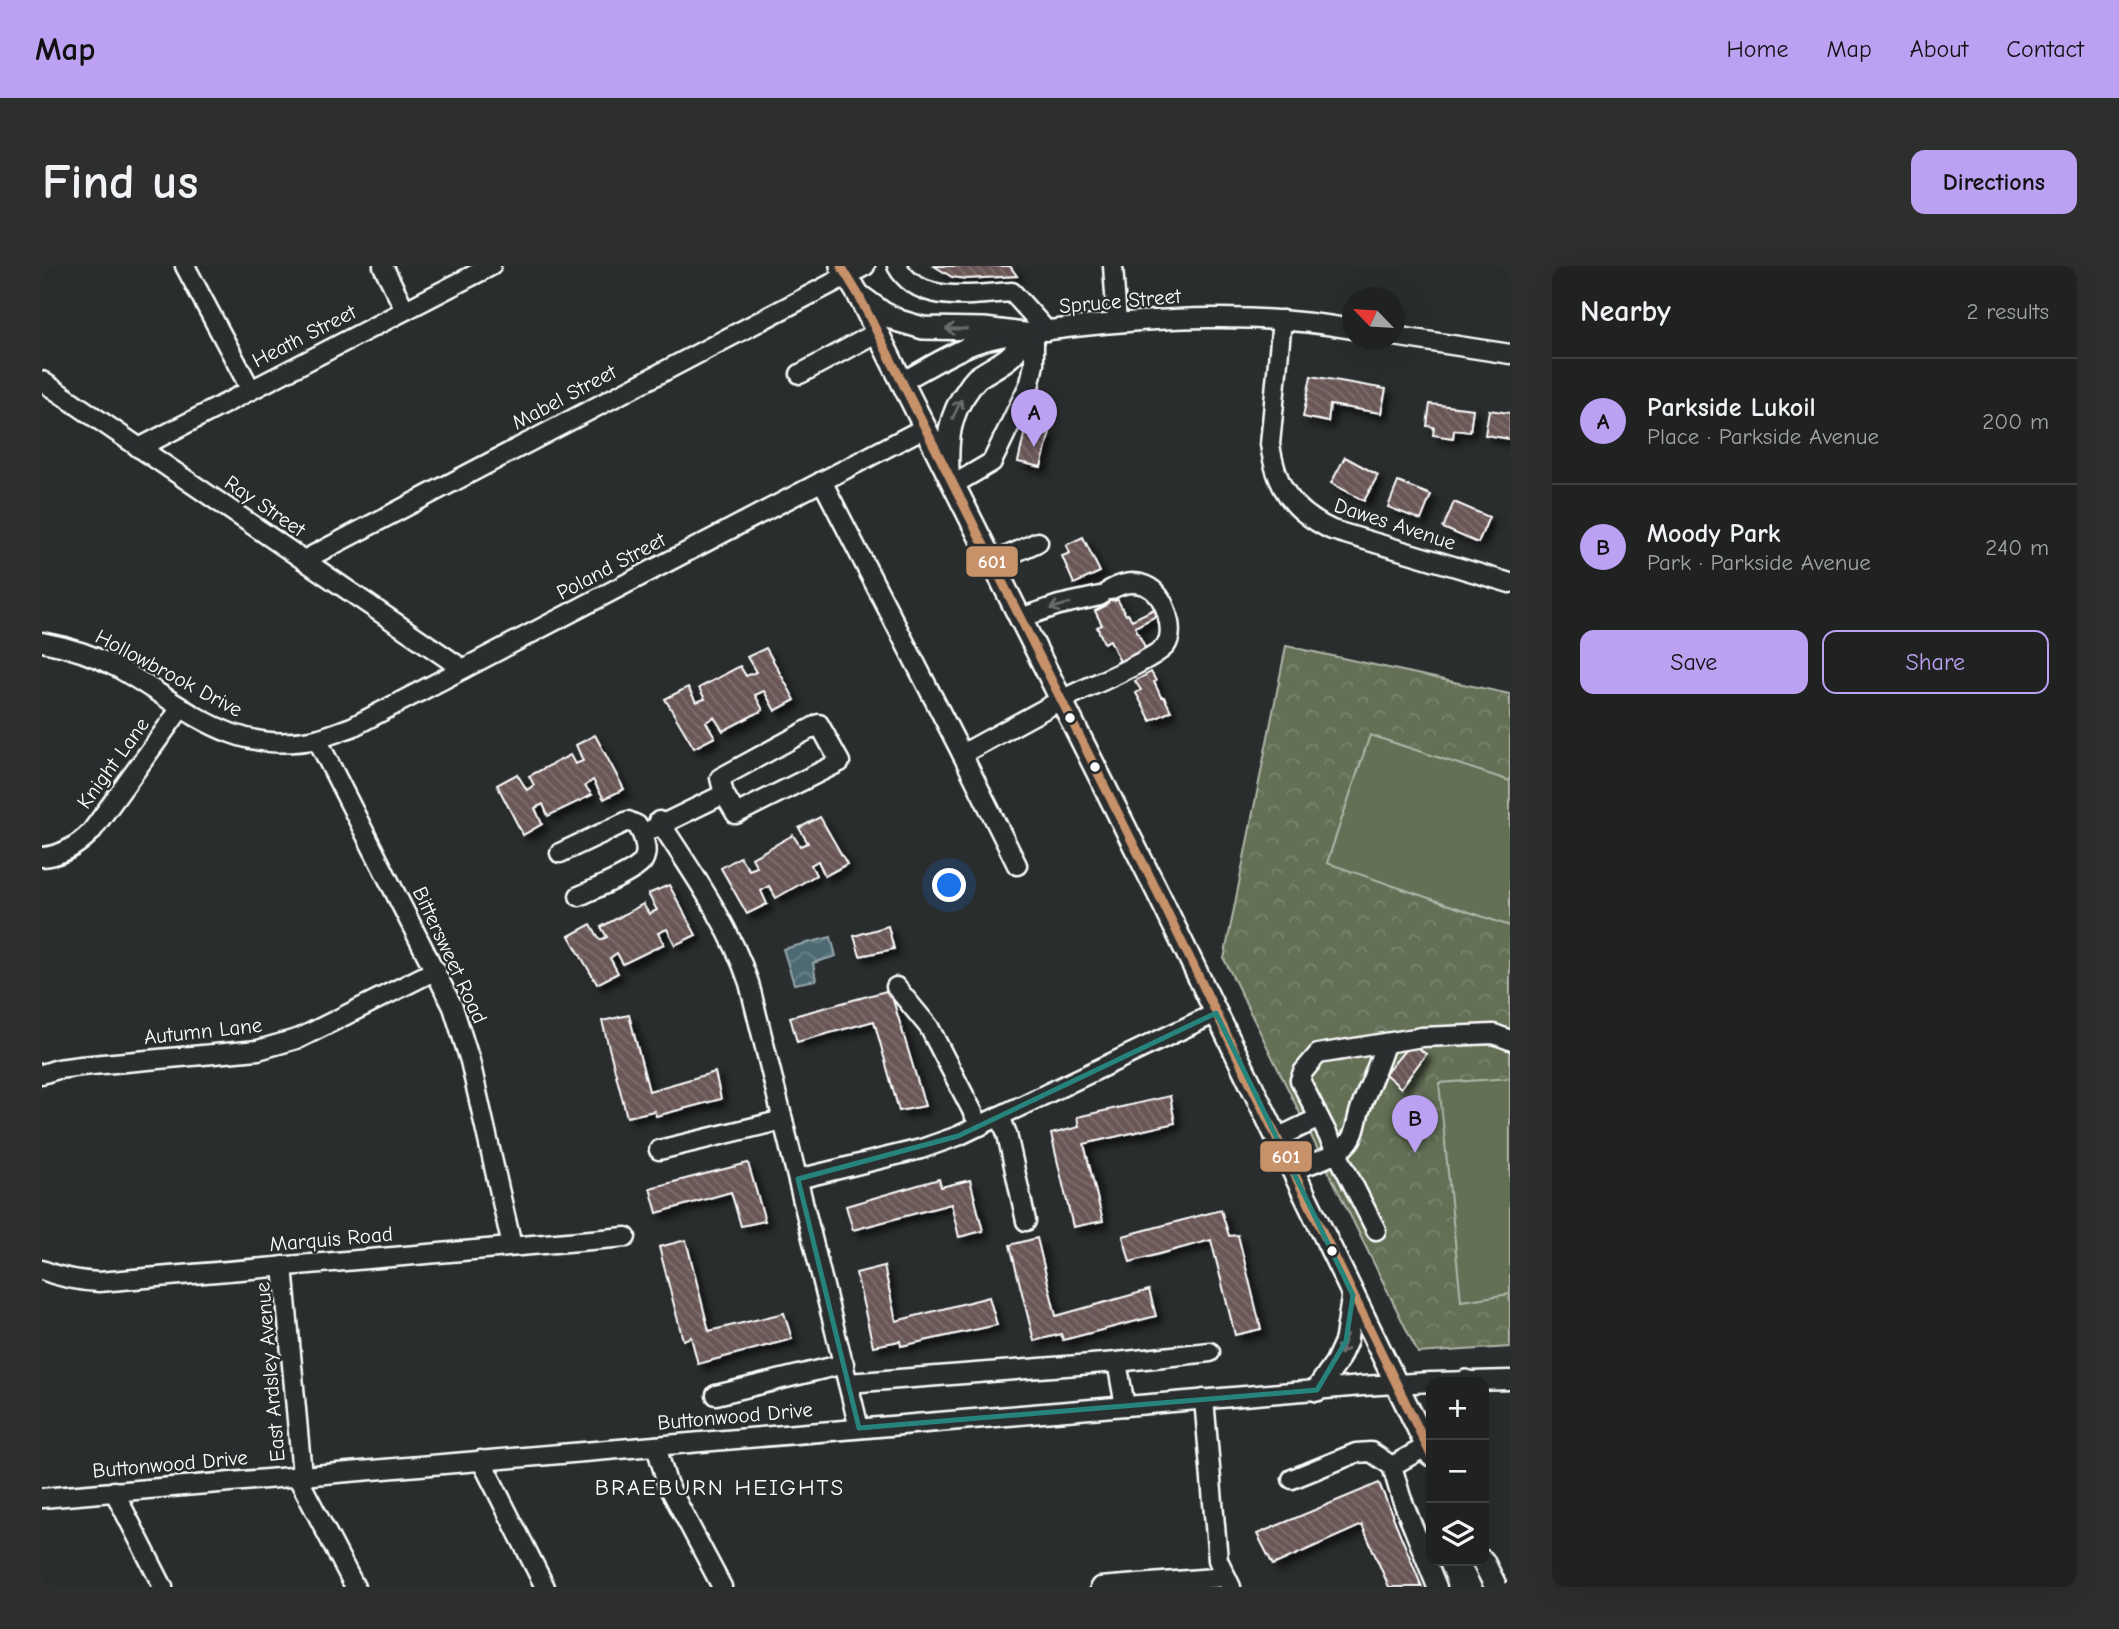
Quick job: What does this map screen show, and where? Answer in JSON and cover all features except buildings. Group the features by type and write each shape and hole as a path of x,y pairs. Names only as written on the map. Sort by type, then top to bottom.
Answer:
{"main road":[{"path":"851,269 858,294 877,333 1216,1013 1426,1445"},
{"path":"858,294 883,313 923,328 1035,332"},
{"path":"951,480 947,445 951,421 960,400 974,380 1006,360 1035,332"},
{"path":"1317,1390 1336,1363 1346,1341 1353,1295"},
{"path":"1486,1566 1496,1587"}],"street":[{"path":"185,266 251,390"},
{"path":"383,266 405,310"},
{"name":"Heath Street","path":"139,447 491,266"},
{"path":"897,266 904,279 923,290 946,295 1013,292 1035,332 1034,364 1030,383 992,462 951,480"},
{"path":"1113,266 1117,322"},
{"name":"Mabel Street","path":"304,560 851,269"},
{"name":"Spruce Street","path":"901,382 973,345 1035,332 1117,322 1212,317 1282,320 1342,328"},
{"name":"Dawes Avenue","path":"1282,320 1270,444 1279,481 1288,497 1316,522 1332,530 1510,583"},
{"path":"800,374 877,333"},
{"path":"1405,338 1510,354"},
{"name":"Ray Street","path":"42,382 463,669"},
{"name":"Poland Street","path":"317,739 352,727 924,428"},
{"path":"822,481 1017,865"},
{"path":"992,563 1038,542"},
{"path":"962,754 1061,700 1152,656 1166,645 1171,628 1164,602 1154,591 1143,584 1133,582 1020,618"},
{"name":"Hollowbrook Drive","path":"42,642 93,656 118,668 208,725 230,734 278,742 317,739"},
{"name":"Knight Lane","path":"42,858 67,851 91,832 181,708"},
{"path":"819,724 841,762 736,814 724,794 720,778 819,724"},
{"name":"Bittersweet Road","path":"317,739 453,1006 468,1051 512,1246"},
{"path":"642,834 724,794"},
{"path":"560,853 628,821 637,825 642,834 646,848 643,860 635,869 579,896"},
{"path":"661,823 719,915 739,953 749,983 859,1428"},
{"name":"Autumn Lane","path":"42,1074 81,1066 258,1050 279,1045 300,1038 436,970"},
{"path":"896,987 929,1027 980,1126"},
{"path":"798,1179 921,1149 980,1126 1216,1013"},
{"path":"1376,1230 1300,1080 1312,1060 1318,1054 1422,1037 1494,1034 1510,1040"},
{"path":"1293,1170 1346,1145 1353,1135 1385,1044"},
{"path":"1000,1116 1007,1134 1026,1220"},
{"path":"1277,1138 1319,1118"},
{"path":"659,1150 783,1120"},
{"name":"Marquis Road","path":"42,1270 58,1277 99,1282 625,1237"},
{"name":"East Ardsley Avenue","path":"283,1266 300,1475"},
{"path":"848,1383 1117,1363 1210,1352"},
{"path":"1117,1363 1125,1406"},
{"path":"716,1395 844,1364"},
{"name":"Buttonwood Drive","path":"1489,1381 1510,1380"},
{"name":"Buttonwood Drive","path":"42,1498 1426,1382"},
{"path":"1100,1587 1229,1582 1218,1560 1204,1399"},
{"path":"656,1446 667,1483 722,1587"},
{"path":"1292,1479 1356,1453 1371,1452 1392,1466 1401,1497 1437,1587"},
{"path":"1392,1466 1426,1452"},
{"path":"481,1460 545,1587"},
{"path":"300,1475 355,1587"},
{"path":"114,1491 163,1587"}],"highlighted area":[{"path":"1216,1013 1353,1295 1346,1341 1317,1390 859,1428 798,1179 958,1136"}],"green space":[{"path":"1286,646 1510,694 1510,1347 1418,1353 1224,959"},
{"path":"1370,735 1510,781 1510,926 1327,863"},
{"path":"1510,1078 1510,1294 1461,1301 1439,1083"}],"water":[{"path":"831,937 836,956 813,963 816,980 794,984 783,949"}],"transit line":[{"name":"601","path":"841,266 858,294 1158,893 1426,1445"}],"place":[{"name":"Parkside Lukoil","path":"1034,447"},
{"name":"Moody Park","path":"1415,1153"}],"district":[{"name":"BRAEBURN HEIGHTS","path":"720,1487"}]}
